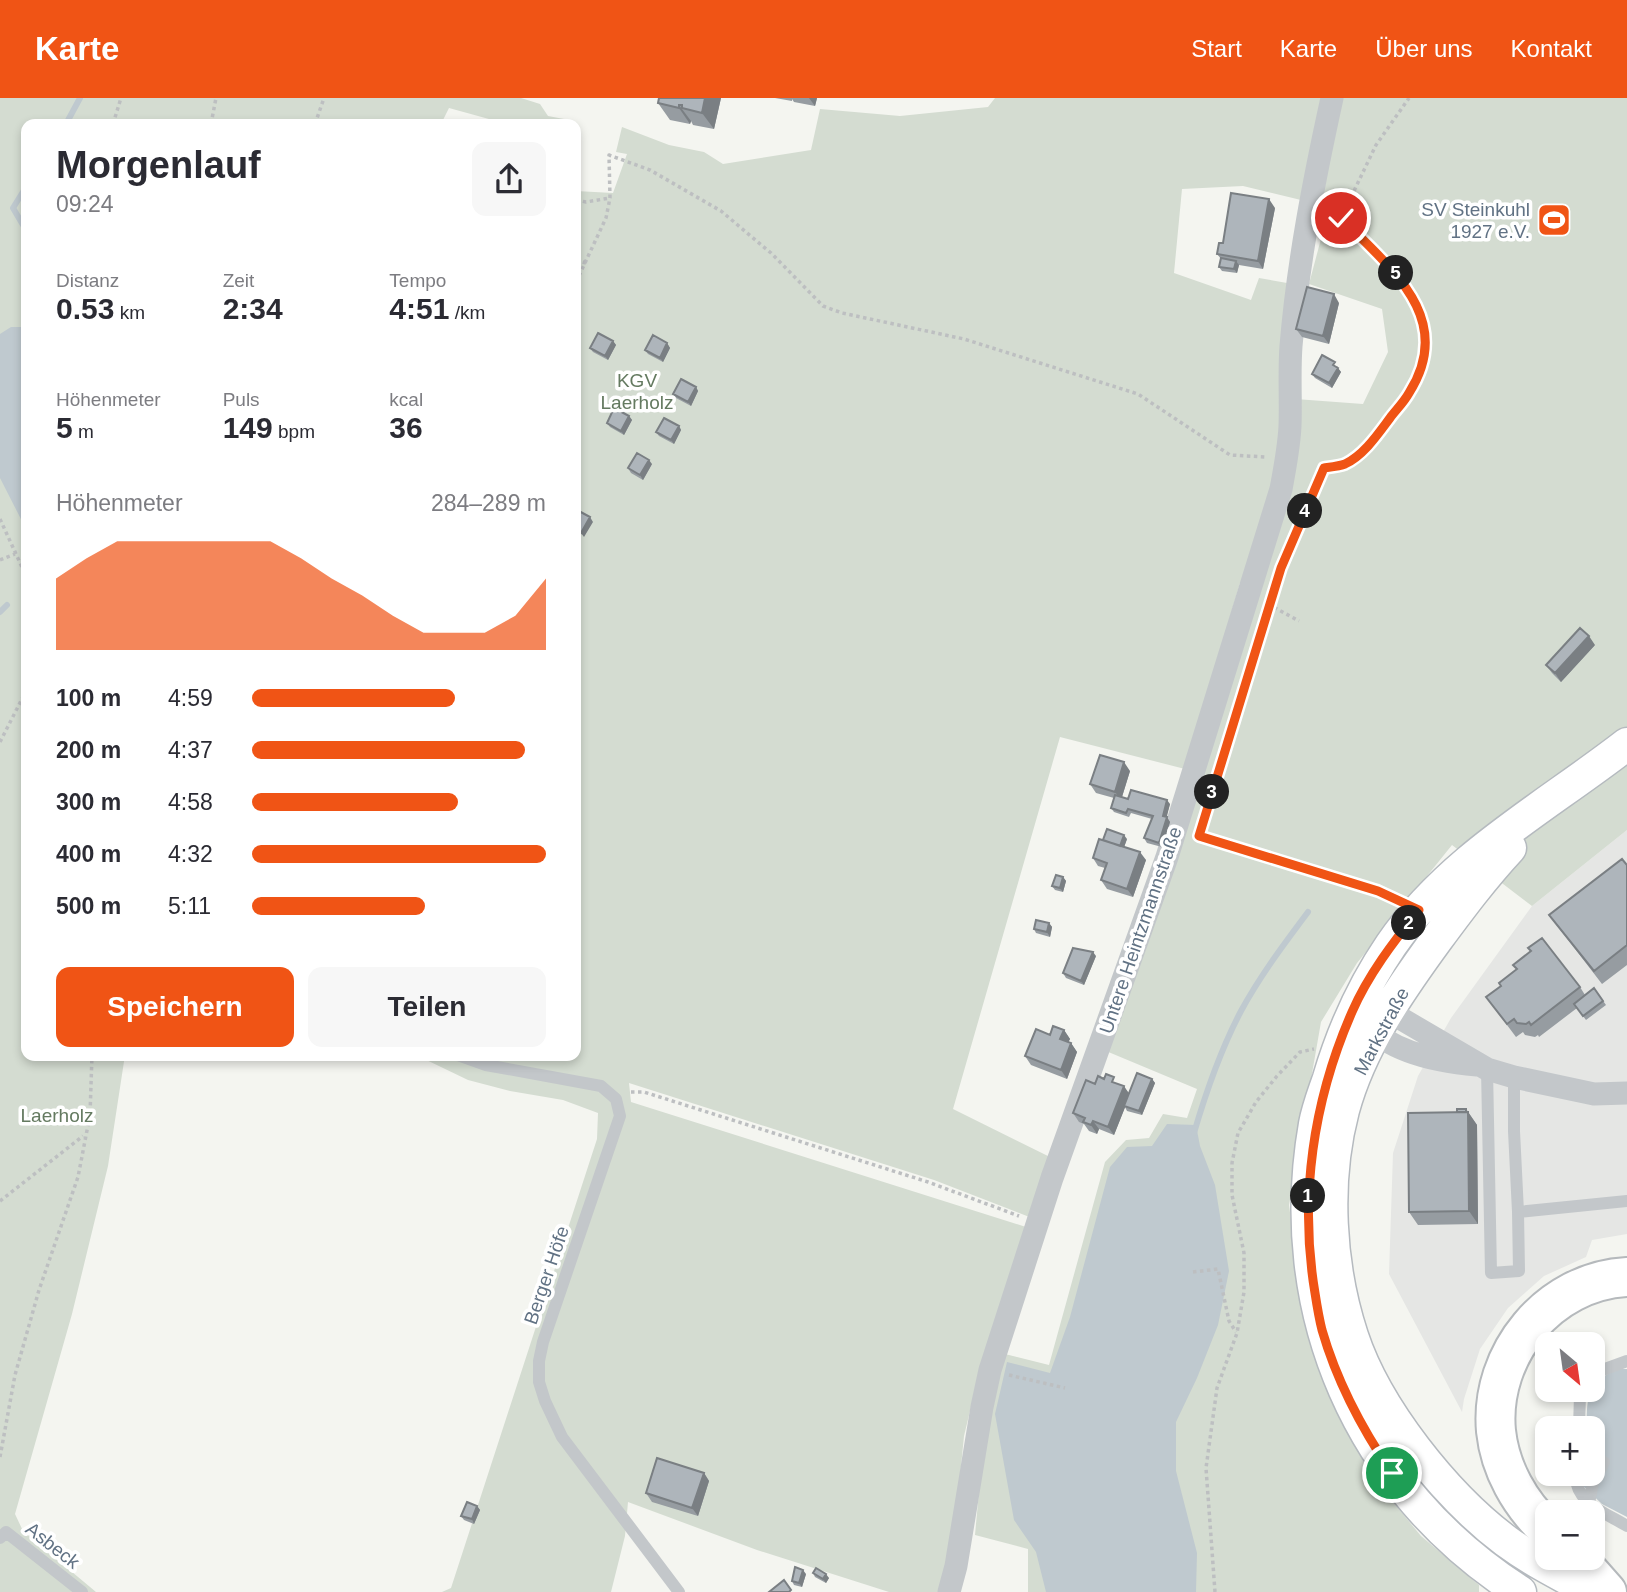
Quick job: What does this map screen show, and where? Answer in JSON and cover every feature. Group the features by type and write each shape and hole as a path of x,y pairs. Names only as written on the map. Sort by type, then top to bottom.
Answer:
{"highway":[{"path":"1535,1515 1518,1494 1501,1459 1496,1432 1496,1403 1511,1353 1542,1313 1576,1290 1595,1282 1627,1277"},
{"path":"1552,1573 1607,1592"}],"main road":[{"name":"Markstraße","path":"1520,1592 1496,1577 1454,1543 1415,1502 1371,1442 1343,1388 1321,1329 1311,1269 1307,1204 1316,1123 1336,1053 1353,1010 1391,945 1419,910 1504,832 1627,744"},
{"name":"Markstraße","path":"1593,1592 1552,1573 1504,1540 1468,1509 1441,1480 1400,1428 1368,1373 1352,1336 1336,1272 1333,1217 1334,1171 1343,1111 1360,1063 1381,1022 1418,966 1488,872 1595,768"}],"street":[{"name":"Untere Heintzmannstraße","path":"949,1592 956,1566 990,1370 1052,1178 1167,857 1270,527 1287,459 1291,348 1298,272 1309,203 1332,98"},
{"path":"1353,1010 1381,1022 1413,1052 1444,1063 1482,1067 1514,1077 1594,1094 1627,1093"}],"lane":[{"name":"Berger Höfe","path":"475,1061 601,1086 616,1098 620,1115 543,1342 539,1382 562,1437 679,1592"},
{"path":"1482,1067 1491,1273 1519,1271 1514,1077"},
{"path":"1518,1212 1627,1201"},
{"path":"1605,1369 1627,1361"},
{"path":"1605,1513 1627,1526"},
{"name":"Asbeck","path":"0,1538 6,1532 82,1592"}],"path":[{"path":"115,119 121,98"},
{"path":"212,119 216,98"},
{"path":"317,119 324,98"},
{"path":"1277,580 1324,468 1345,464 1372,442 1411,391 1423,361 1426,331 1416,301 1396,273 1341,218 1377,145 1409,98"},
{"path":"581,272 599,238 610,198 609,155 650,170 721,211 771,253 823,306 842,313 964,339 1138,394 1230,455 1287,459"},
{"path":"581,201 610,198"},
{"path":"581,262 586,263"},
{"path":"0,519 21,566"},
{"path":"0,560 15,554"},
{"path":"1247,594 1299,621"},
{"path":"0,742 21,701"},
{"path":"1233,721 1199,836 1378,891 1419,910"},
{"path":"1215,1592 1206,1468 1217,1388 1237,1333 1244,1292 1244,1253 1232,1195 1232,1163 1238,1133 1256,1102 1300,1052 1312,1048 1336,1053"},
{"path":"0,1457 15,1375 38,1290 78,1177 90,1115 92,1061"},
{"path":"643,1092 928,1182 1015,1215"},
{"path":"0,1201 85,1135"},
{"path":"1193,1272 1218,1269 1229,1321 1237,1333"},
{"path":"990,1370 1065,1388"}],"shaded area":[{"path":"11,327 21,327 21,519 0,478 0,334"},
{"path":"1627,830 1627,1234 1592,1240 1586,1257 1544,1276 1508,1308 1480,1349 1462,1412 1389,1274 1393,1153 1418,1076 1451,1018 1532,906"},
{"path":"1167,1124 1196,1125 1200,1146 1215,1185 1229,1271 1218,1325 1176,1422 1176,1471 1197,1553 1196,1592 1046,1592 1036,1552 1014,1520 995,1414 1007,1362 1050,1373 1070,1317 1110,1167 1127,1147 1152,1146"},
{"path":"1618,1369 1627,1369 1627,1517 1605,1506 1605,1500 1598,1500 1583,1486 1605,1486 1605,1416 1587,1416 1587,1408 1588,1402 1605,1402 1605,1376"}],"green space":[{"name":"Laerholz","path":"0,98 521,98 540,104 548,116 564,119 489,119 449,108 444,119 21,119 21,1061 124,1061 108,1166 72,1314 15,1514 23,1531 96,1592 0,1592"},
{"name":"KGV Laerholz","path":"995,98 1321,98 1301,200 1243,186 1182,189 1174,273 1251,300 1259,278 1287,283 1282,398 1363,404 1388,352 1382,309 1309,284 1322,235 1318,195 1339,98 1627,98 1627,830 1532,906 1452,845 1357,963 1321,1022 1289,1205 1304,1319 1320,1374 1369,1473 1421,1536 1479,1585 1479,1592 1028,1592 1028,1549 975,1535 986,1415 1005,1354 1049,1365 1105,1162 1126,1140 1149,1138 1163,1114 1187,1118 1197,1089 1106,1051 1257,592 1240,583 1185,769 1060,737 953,1109 1052,1158 1032,1218 934,1180 629,1083 631,1102 1026,1227 981,1365 964,1436 954,1537 938,1592 889,1592 757,1550 628,1502 625,1536 611,1592 442,1592 451,1588 597,1139 598,1113 563,1100 510,1091 468,1080 428,1061 581,1061 581,191 613,193 627,154 616,152 622,127 669,145 704,152 723,164 811,150 820,109 900,116 988,107"}],"building":[{"path":"659,98 705,98 702,113 682,108 682,105 679,105 679,108 658,103"},
{"path":"1231,193 1269,199 1258,261 1217,254 1219,243 1223,243"},
{"path":"1221,258 1236,261 1234,269 1219,267"},
{"path":"1307,287 1334,294 1323,336 1296,329"},
{"path":"598,333 613,341 605,356 590,348"},
{"path":"653,335 667,343 660,358 645,350"},
{"path":"1322,355 1335,362 1333,365 1338,368 1329,383 1312,374"},
{"path":"681,379 696,387 688,402 673,394"},
{"path":"614,408 629,416 621,431 607,423"},
{"path":"664,418 679,426 671,440 656,432"},
{"path":"637,453 649,460 640,475 628,468"},
{"path":"581,512 590,517 581,533"},
{"path":"1580,628 1589,636 1555,673 1546,665"},
{"path":"1100,755 1124,762 1115,792 1090,784"},
{"path":"1131,790 1167,800 1163,816 1167,817 1159,843 1144,838 1153,816 1128,809 1126,813 1111,808 1115,795 1128,799"},
{"path":"1107,829 1124,835 1120,846 1103,840"},
{"path":"1099,839 1140,852 1127,889 1101,880 1107,863 1093,858"},
{"path":"1622,859 1627,865 1627,945 1594,971 1549,915"},
{"path":"1056,875 1063,877 1060,888 1052,886"},
{"path":"1036,920 1049,923 1047,932 1034,929"},
{"path":"1542,938 1580,987 1531,1025 1529,1022 1517,1023 1514,1019 1507,1024 1486,997 1501,986 1499,983 1517,969 1513,965 1531,951 1528,948"},
{"path":"1073,948 1093,952 1081,981 1063,973"},
{"path":"1594,988 1603,1001 1583,1016 1574,1004"},
{"path":"1053,1026 1064,1030 1060,1039 1071,1043 1061,1070 1025,1056 1036,1029 1050,1035"},
{"path":"1137,1073 1152,1079 1139,1111 1124,1106"},
{"path":"1106,1074 1114,1077 1112,1082 1124,1086 1108,1127 1093,1121 1091,1125 1083,1122 1085,1118 1073,1113 1086,1080 1095,1084 1098,1076 1104,1079"},
{"path":"1468,1112 1469,1211 1409,1212 1408,1113"},
{"path":"657,1458 704,1473 692,1508 646,1493"},
{"path":"467,1502 477,1506 472,1519 461,1516"},
{"path":"795,1567 803,1570 799,1583 792,1581"},
{"path":"816,1568 826,1574 823,1579 813,1573"},
{"path":"784,1580 791,1590 789,1592 769,1592"}],"waterway":[{"path":"69,119 80,98"},
{"path":"21,195 13,208 21,222"},
{"path":"0,612 7,605"},
{"path":"1194,1133 1214,1071 1241,1011 1264,973 1308,912"}],"place":[{"name":"SV Steinkuhl 1927 e.V.","path":"1554,220"}],"route":[{"path":"1341,218 1396,273 1416,301 1426,331 1423,361 1411,391 1372,442 1345,464 1324,468 1281,568 1199,836 1378,891 1419,910 1391,945 1353,1010 1336,1053 1316,1123 1307,1204 1311,1269 1321,1329 1343,1388 1371,1442 1392,1473"}]}
